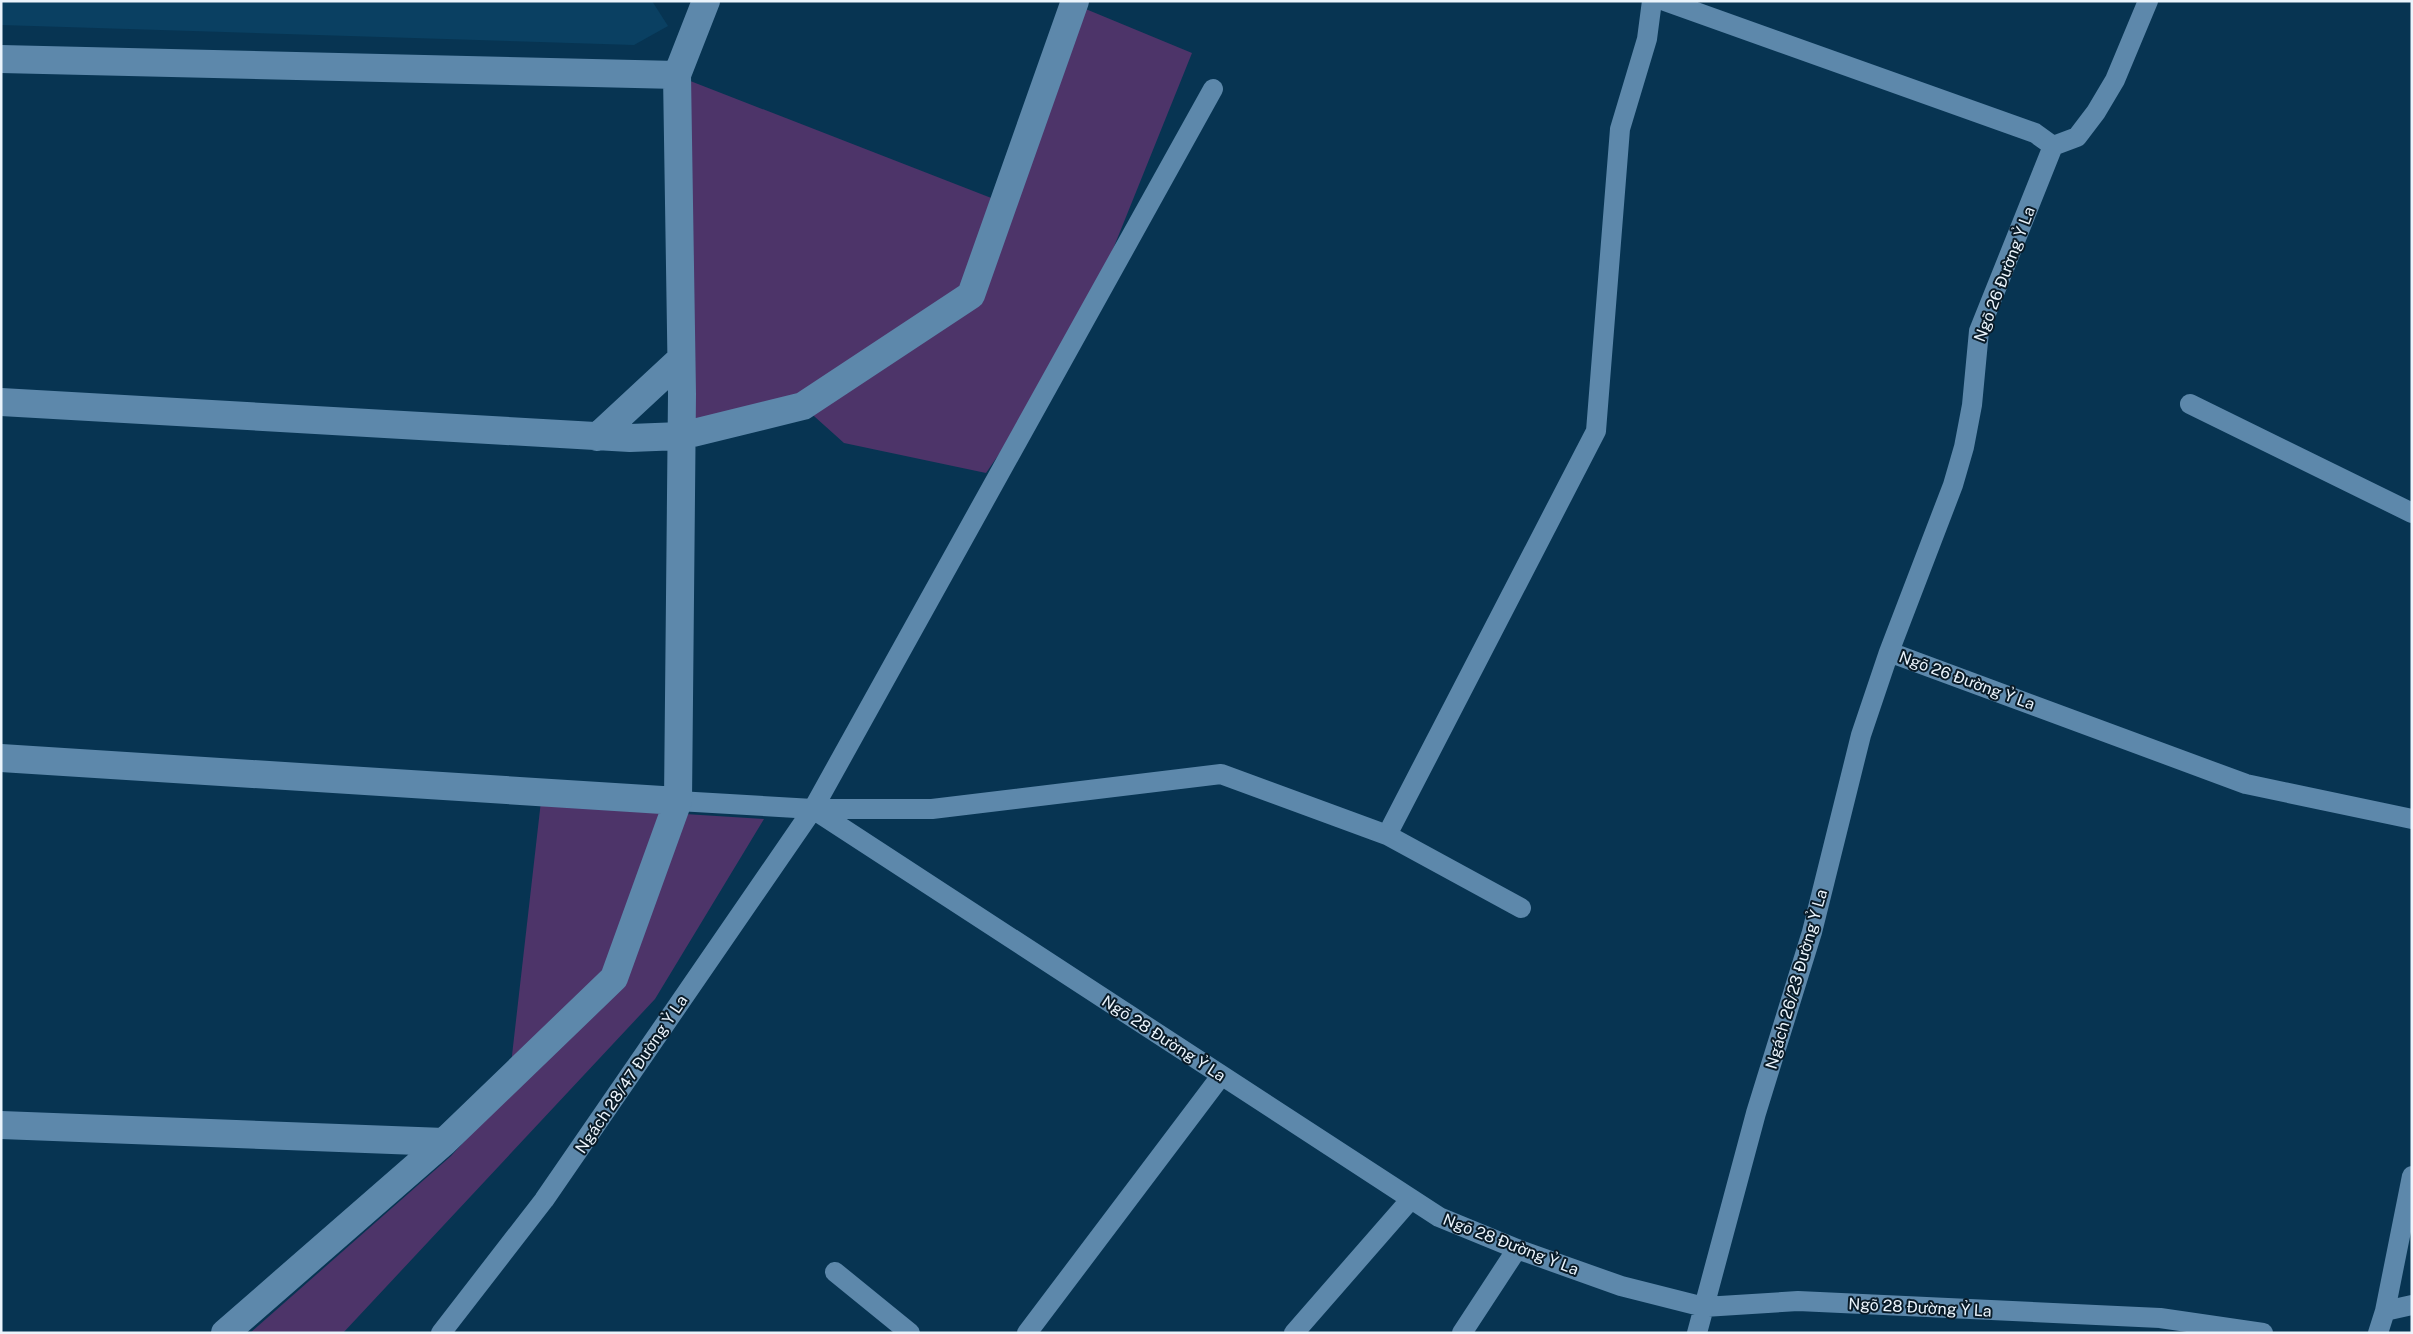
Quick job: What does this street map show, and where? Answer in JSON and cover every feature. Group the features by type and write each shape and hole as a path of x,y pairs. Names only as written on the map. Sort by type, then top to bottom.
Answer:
{"street":[{"path":"225,1333 444,1142 614,978 678,800 681,359 677,75 706,1"},
{"path":"1,402 597,437 681,436 803,406 971,295 1075,1"},
{"path":"1,59 677,75"},
{"path":"597,437 681,359"},
{"path":"1,758 678,800"},
{"path":"1,1125 444,1142"}],"lane":[{"path":"1387,835 1596,431 1620,129 1647,39 1652,1"},
{"path":"1665,1 2035,133 2053,146 2076,137 2096,112 2116,80 2148,1"},
{"name":"Ngách 28/47 Đường Ỷ La","path":"441,1333 544,1200 813,809 1214,89"},
{"name":"Ngõ 26 Đường Ỷ La","path":"2053,146 1978,331 1972,405 1962,454 1953,485 1889,652 2246,784 2412,820"},
{"path":"2190,404 2412,513"},
{"name":"Ngách 26/23 Đường Ỷ La","path":"1697,1333 1756,1113 1812,932 1860,735 1889,652"},
{"path":"678,800 813,809 932,808 1221,774 1387,835 1521,908"},
{"name":"Ngõ 28 Đường Ỷ La","path":"813,809 1440,1217 1517,1249 1622,1286 1704,1307 1798,1300 2160,1318 2263,1333"},
{"path":"1027,1333 1221,1076"},
{"path":"2378,1333 2385,1311 2412,1176"},
{"path":"1294,1333 1411,1198"},
{"path":"1462,1333 1517,1249"},
{"path":"835,1272 910,1333"},
{"path":"2385,1311 2412,1306"}],"shaded area":[{"path":"1,1 652,1 668,26 634,45 1,25"},
{"path":"1076,5 1192,53 1074,346 986,473 844,443 805,408 973,297"},
{"path":"680,77 999,201 967,292 801,402 684,431"},
{"path":"541,801 671,806 611,975 510,1073"},
{"path":"685,814 764,819 655,999 343,1333 250,1333 451,1156 614,978"}]}
